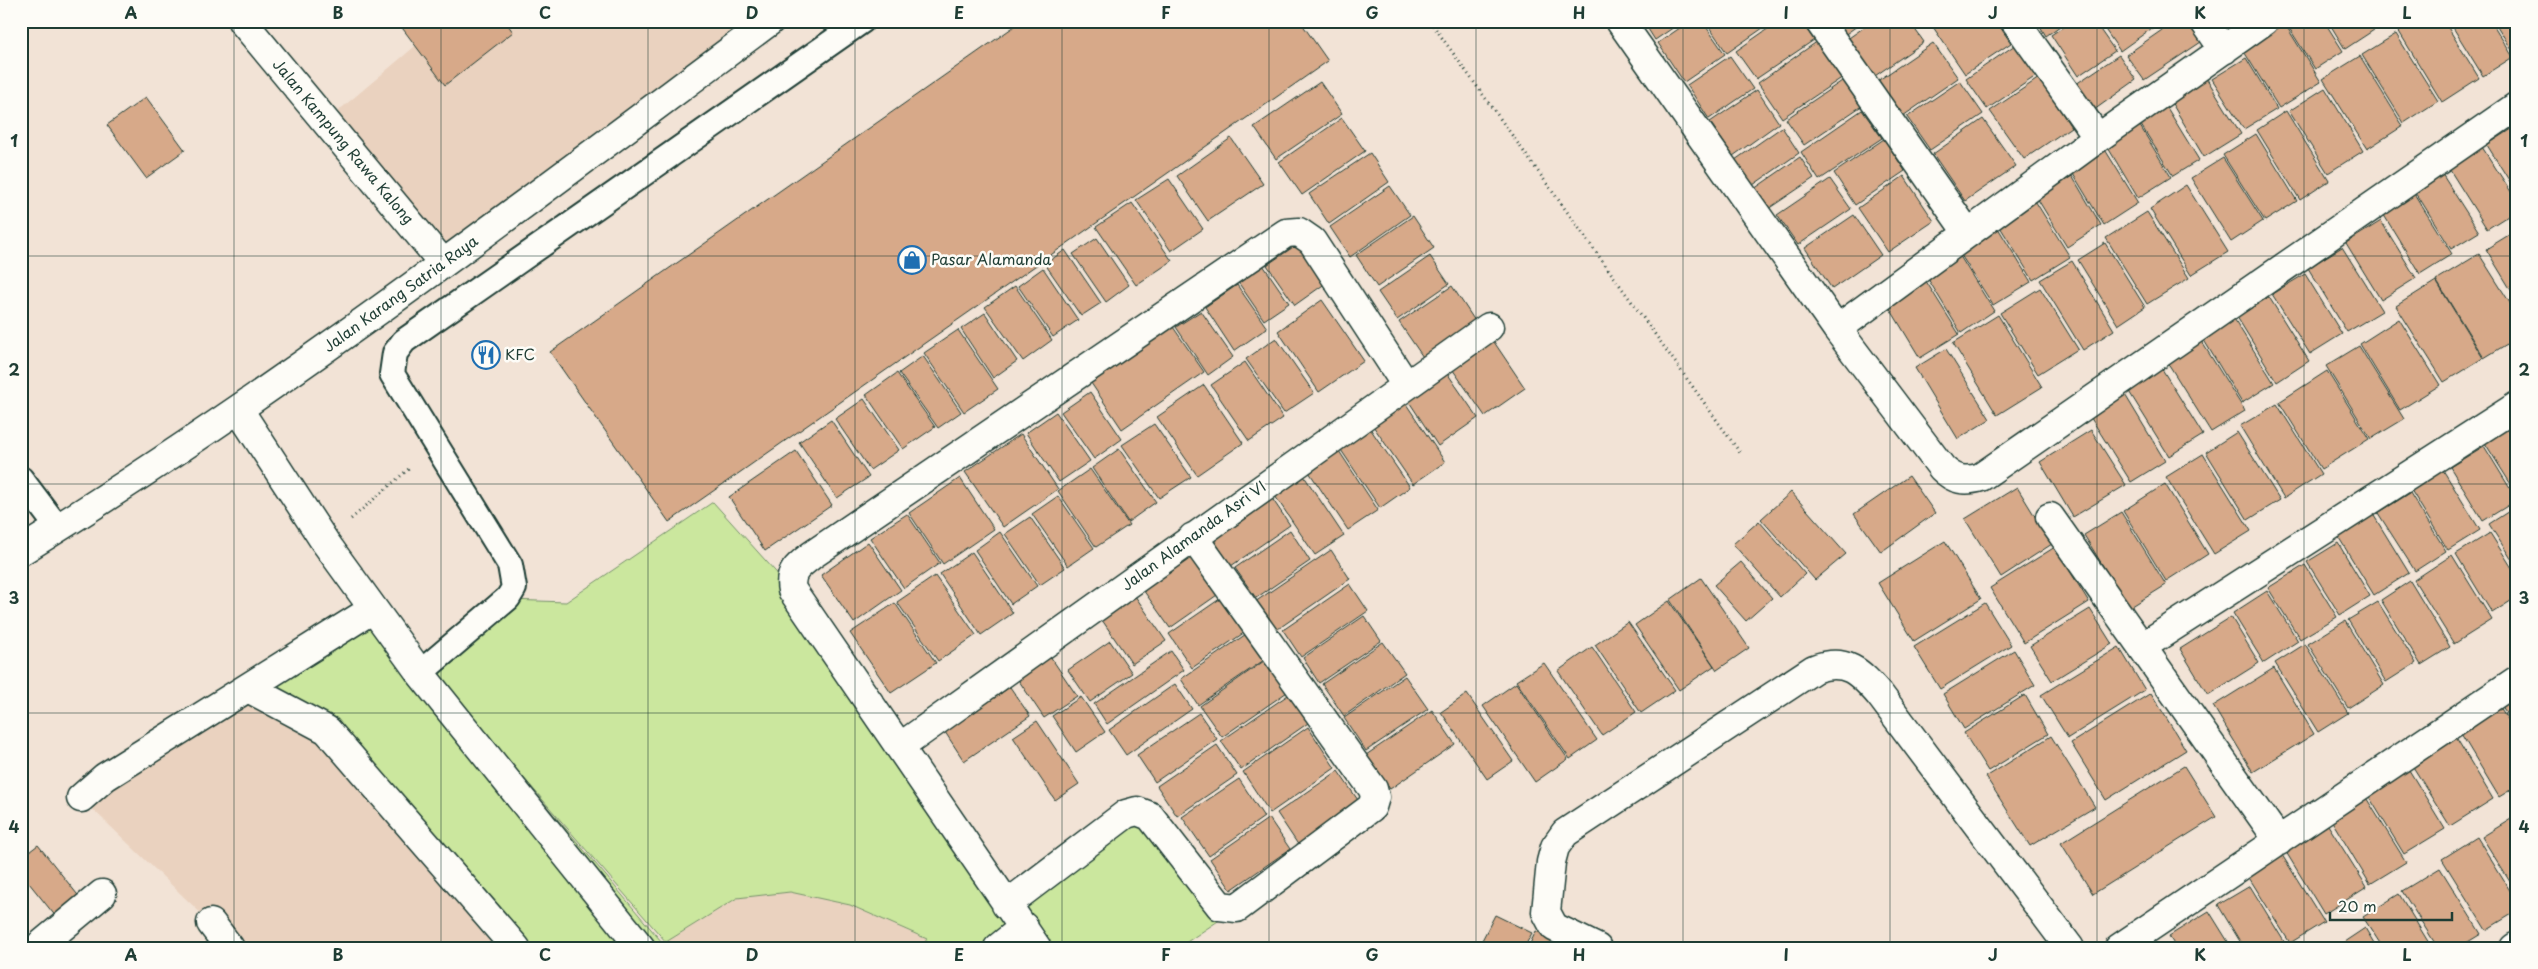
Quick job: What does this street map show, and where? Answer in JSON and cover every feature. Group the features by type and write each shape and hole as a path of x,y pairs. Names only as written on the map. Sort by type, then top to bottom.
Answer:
{"street":[{"name":"Jalan Kampung Rawa Kalong","path":"242,21 443,264"},
{"name":"Jalan Karang Satria Raya","path":"21,551 239,410 443,264 770,21"},
{"path":"1620,21 1837,329 1942,468 1950,476 1958,479 1969,480 1982,477 2517,106"},
{"path":"1819,21 1967,232"},
{"path":"2015,21 2098,138"},
{"path":"2204,21 2224,50"},
{"path":"1837,329 1967,232 2264,21"},
{"path":"998,948 1031,938 1006,905 900,746 792,590 790,580 793,570 812,554 1286,233 1299,232 1312,241 1406,385"},
{"name":"Jalan Alamanda Asri VI","path":"900,746 1489,327"},
{"path":"2143,646 2517,406"},
{"path":"239,410 325,542 420,673 641,948"},
{"path":"2050,517 2279,840"},
{"path":"1006,905 1126,814 1136,811 1150,816 1220,906 1237,908 1372,807 1375,797 1373,789 1193,537"},
{"path":"81,798 105,777 373,609"},
{"path":"1597,948 1554,927 1546,912 1551,862 1555,847 1566,834 1814,670 1828,664 1845,665 1864,676 2070,948"},
{"path":"2119,948 2517,680"},
{"path":"248,688 327,730 516,948"},
{"path":"37,948 102,894"},
{"path":"211,923 230,948"}],"lane":[{"path":"420,673 508,598 514,588 510,565 392,374 395,353 404,341 862,21"},
{"path":"21,479 58,528"}],"path":[{"path":"1430,21 1741,454"},
{"path":"325,542 435,445"}],"shaded area":[{"path":"445,21 770,21 443,263 325,122"},
{"path":"248,688 327,730 516,948 230,948 211,923 81,798"},
{"path":"790,892 850,905 927,939 921,948 670,948 666,942 737,898"}],"green space":[{"path":"713,502 792,590 1006,905 1137,811 1227,915 1178,948 921,948 927,939 850,905 790,892 737,898 666,942 483,731 667,948 516,948 327,730 248,688 366,614 427,666 510,600 566,602"}],"building":[{"path":"397,21 505,21 513,32 445,85"},
{"path":"1022,21 1300,21 1328,61 669,522 550,352"},
{"path":"1643,21 1683,21 1655,40"},
{"path":"1690,21 1702,21 1725,54 1684,82 1658,43"},
{"path":"1705,21 1773,21 1727,53"},
{"path":"1779,21 1801,21 1814,40 1756,79 1736,51"},
{"path":"1833,21 1864,21 1843,36"},
{"path":"1873,21 1909,21 1924,42 1872,78 1846,40"},
{"path":"1919,21 1930,21 1922,26"},
{"path":"1935,21 1996,21 2011,43 1965,74 1931,24"},
{"path":"2037,21 2067,21 2046,36"},
{"path":"2072,21 2094,21 2115,51 2078,76 2051,35"},
{"path":"2099,21 2162,21 2120,51"},
{"path":"2175,21 2186,21 2201,42 2144,80 2126,55"},
{"path":"2289,21 2324,21 2343,51 2315,69 2286,23"},
{"path":"2328,21 2373,21 2377,28 2345,49"},
{"path":"2412,21 2444,21 2479,78 2442,102 2398,30"},
{"path":"2449,21 2491,21 2513,57 2483,76"},
{"path":"2494,21 2517,21 2517,54 2515,55"},
{"path":"2285,24 2321,82 2279,108 2243,50"},
{"path":"2396,34 2438,101 2404,123 2362,55"},
{"path":"1818,41 1843,77 1782,118 1758,83"},
{"path":"1933,43 1958,78 1900,118 1876,82"},
{"path":"2015,45 2036,76 1987,109 1966,79"},
{"path":"2119,55 2136,80 2094,110 2076,84"},
{"path":"1730,56 1753,89 1709,119 1687,85"},
{"path":"2360,56 2403,126 2367,149 2323,79"},
{"path":"2246,58 2277,109 2244,129 2212,79"},
{"path":"2039,78 2071,127 2024,159 1990,111"},
{"path":"1845,79 1863,105 1804,145 1786,119"},
{"path":"2207,79 2241,134 2204,157 2171,102"},
{"path":"1960,81 1983,114 1930,150 1907,117"},
{"path":"1320,82 1342,114 1276,159 1254,127"},
{"path":"2325,88 2363,151 2328,173 2289,111"},
{"path":"1757,90 1779,123 1733,156 1710,122"},
{"path":"146,97 185,150 146,178 107,125"},
{"path":"2166,106 2199,160 2173,176 2139,122"},
{"path":"1862,110 1882,138 1819,180 1801,152"},
{"path":"2286,111 2329,181 2300,200 2257,130"},
{"path":"1342,118 1365,151 1302,195 1279,162"},
{"path":"1983,119 2016,166 1965,201 1933,154"},
{"path":"2140,126 2171,177 2138,198 2107,146"},
{"path":"1782,127 1799,153 1753,185 1735,160"},
{"path":"2515,127 2517,131 2517,193 2487,145"},
{"path":"2256,134 2297,201 2265,221 2223,155"},
{"path":"1231,138 1263,184 1208,221 1177,176"},
{"path":"1884,139 1905,171 1855,205 1834,173"},
{"path":"2482,147 2517,201 2517,210 2487,229 2448,167"},
{"path":"2104,148 2138,203 2104,225 2070,169"},
{"path":"1370,153 1389,182 1329,224 1309,194"},
{"path":"1800,157 1814,178 1768,209 1754,189"},
{"path":"2223,158 2263,221 2231,242 2191,178"},
{"path":"2442,174 2479,232 2451,249 2415,191"},
{"path":"1904,176 1934,221 1888,252 1858,208"},
{"path":"2072,176 2101,225 2067,247 2037,198"},
{"path":"1169,179 1203,229 1171,251 1136,200"},
{"path":"1830,179 1851,209 1798,245 1777,215"},
{"path":"2186,185 2228,252 2191,275 2150,209"},
{"path":"1390,186 1410,215 1350,257 1330,227"},
{"path":"2413,192 2452,254 2420,274 2382,212"},
{"path":"2034,199 2070,257 2033,280 1997,222"},
{"path":"1132,203 1172,261 1136,285 1096,227"},
{"path":"2147,212 2189,278 2147,304 2106,238"},
{"path":"1854,215 1881,255 1832,289 1805,248"},
{"path":"1413,216 1434,248 1377,287 1356,255"},
{"path":"2381,221 2416,278 2381,300 2346,243"},
{"path":"1998,228 2031,282 1993,305 1959,252"},
{"path":"2517,230 2517,300 2486,249"},
{"path":"1097,238 1129,285 1106,302 1073,254"},
{"path":"1299,243 1326,283 1295,305 1267,265"},
{"path":"2105,243 2145,307 2118,325 2078,260"},
{"path":"2342,247 2382,311 2347,332 2308,268"},
{"path":"1065,250 1101,303 1081,316 1045,264"},
{"path":"1958,253 1994,311 1961,333 1925,274"},
{"path":"2479,254 2517,314 2517,338 2484,358 2436,280"},
{"path":"1430,256 1449,284 1397,320 1378,292"},
{"path":"2072,261 2114,330 2083,350 2040,280"},
{"path":"1263,265 1289,303 1264,320 1238,282"},
{"path":"1043,268 1078,320 1053,337 1018,286"},
{"path":"2305,274 2342,334 2310,354 2272,294"},
{"path":"1924,278 1959,334 1920,358 1886,302"},
{"path":"2436,281 2483,358 2444,382 2396,306"},
{"path":"1237,285 1267,328 1234,351 1205,307"},
{"path":"1015,286 1052,340 1023,361 985,307"},
{"path":"1452,286 1477,324 1425,360 1399,322"},
{"path":"2040,288 2078,349 2038,374 2000,313"},
{"path":"2269,297 2309,361 2277,382 2237,317"},
{"path":"1322,300 1364,361 1319,392 1278,331"},
{"path":"1201,311 1233,357 1208,375 1176,327"},
{"path":"985,313 1017,361 993,378 961,329"},
{"path":"1998,315 2042,387 1997,415 1953,343"},
{"path":"2233,317 2274,383 2242,403 2202,337"},
{"path":"2399,319 2440,385 2400,410 2360,344"},
{"path":"1173,327 1204,372 1122,429 1091,383"},
{"path":"958,330 998,389 964,412 924,353"},
{"path":"1490,336 1525,388 1485,416 1448,363"},
{"path":"1276,338 1314,393 1284,413 1246,359"},
{"path":"2200,339 2245,411 2211,432 2166,360"},
{"path":"2359,346 2404,419 2371,439 2326,366"},
{"path":"1946,349 1990,419 1958,439 1915,368"},
{"path":"923,356 961,412 938,428 899,373"},
{"path":"1245,362 1283,418 1249,441 1211,385"},
{"path":"2162,369 2203,435 2169,456 2128,390"},
{"path":"1445,370 1478,418 1438,446 1406,397"},
{"path":"2327,371 2369,439 2321,469 2279,402"},
{"path":"897,373 935,427 903,449 866,395"},
{"path":"1204,385 1243,443 1197,475 1157,417"},
{"path":"1090,392 1122,439 1094,459 1061,412"},
{"path":"2124,393 2165,461 2131,482 2089,415"},
{"path":"1402,398 1445,462 1413,484 1369,420"},
{"path":"864,399 899,450 870,470 835,419"},
{"path":"2277,404 2321,474 2284,498 2240,426"},
{"path":"1056,412 1090,461 1059,482 1026,433"},
{"path":"831,420 869,477 837,498 799,442"},
{"path":"1154,424 1191,477 1159,498 1122,445"},
{"path":"1367,424 1410,487 1380,508 1337,444"},
{"path":"2514,425 2517,429 2517,494 2485,443"},
{"path":"2091,430 2126,485 2073,517 2040,462"},
{"path":"2237,432 2280,500 2248,520 2206,452"},
{"path":"1021,434 1058,489 1003,527 965,472"},
{"path":"1335,445 1378,510 1348,530 1305,466"},
{"path":"2484,446 2517,500 2483,521 2450,467"},
{"path":"1119,449 1156,502 1128,522 1092,468"},
{"path":"796,451 832,505 765,551 729,497"},
{"path":"2203,454 2251,531 2214,554 2166,477"},
{"path":"1090,469 1129,525 1096,547 1058,491"},
{"path":"1300,470 1344,536 1315,555 1271,490"},
{"path":"2443,470 2480,530 2448,550 2411,490"},
{"path":"1909,476 1935,513 1881,552 1854,514"},
{"path":"960,478 994,529 943,564 909,513"},
{"path":"2165,484 2208,554 2166,581 2123,511"},
{"path":"2017,487 2052,544 2001,577 1965,519"},
{"path":"1267,491 1290,525 1231,566 1208,531"},
{"path":"1791,492 1846,554 1815,580 1761,519"},
{"path":"2410,493 2446,551 2415,571 2378,513"},
{"path":"1058,496 1094,548 1068,566 1032,514"},
{"path":"2517,506 2517,568 2489,524"},
{"path":"2371,511 2409,573 2374,595 2336,533"},
{"path":"2121,512 2166,585 2129,608 2084,535"},
{"path":"907,514 940,563 904,588 870,538"},
{"path":"1030,517 1065,568 1040,585 1005,534"},
{"path":"1759,521 1805,574 1780,597 1733,544"},
{"path":"1290,530 1310,561 1256,598 1235,568"},
{"path":"1000,532 1037,586 1011,604 975,550"},
{"path":"2490,533 2517,576 2517,597 2492,613 2456,554"},
{"path":"1945,541 1981,599 1914,641 1878,583"},
{"path":"868,542 901,590 854,623 821,575"},
{"path":"2338,543 2370,596 2340,615 2307,562"},
{"path":"2055,547 2089,602 2024,643 1990,588"},
{"path":"1331,550 1350,579 1275,631 1255,602"},
{"path":"972,552 1013,613 981,635 940,574"},
{"path":"1192,552 1220,593 1170,628 1141,587"},
{"path":"2452,555 2492,620 2454,644 2414,580"},
{"path":"1741,562 1772,598 1746,621 1714,585"},
{"path":"2305,565 2337,617 2300,639 2268,588"},
{"path":"935,576 976,635 938,661 897,602"},
{"path":"1701,578 1749,648 1717,670 1670,600"},
{"path":"2410,581 2450,647 2421,665 2381,600"},
{"path":"1350,584 1368,611 1301,657 1283,630"},
{"path":"2267,591 2298,641 2264,663 2233,613"},
{"path":"1227,594 1251,628 1192,668 1169,634"},
{"path":"1135,596 1166,641 1132,664 1102,620"},
{"path":"1669,601 1714,666 1679,690 1635,625"},
{"path":"2378,602 2416,663 2386,682 2348,620"},
{"path":"895,603 936,663 891,693 850,633"},
{"path":"1985,603 2011,645 1940,689 1914,647"},
{"path":"2090,609 2112,644 2052,681 2030,646"},
{"path":"1364,616 1381,641 1319,683 1303,658"},
{"path":"2231,617 2259,663 2208,695 2180,649"},
{"path":"2345,621 2384,685 2348,708 2308,644"},
{"path":"1628,622 1675,690 1641,713 1595,645"},
{"path":"1252,630 1270,656 1198,705 1181,679"},
{"path":"1110,641 1132,673 1090,702 1068,670"},
{"path":"1383,642 1405,673 1344,716 1322,684"},
{"path":"2305,644 2348,713 2318,732 2275,663"},
{"path":"1592,647 1636,712 1602,735 1558,671"},
{"path":"2119,647 2145,690 2068,738 2041,695"},
{"path":"2014,650 2035,685 1964,729 1943,694"},
{"path":"1171,651 1184,670 1107,724 1094,704"},
{"path":"1050,656 1077,696 1044,718 1017,678"},
{"path":"1271,656 1293,688 1222,737 1200,706"},
{"path":"1544,663 1597,740 1570,759 1516,681"},
{"path":"2274,668 2314,734 2253,772 2213,706"},
{"path":"1405,676 1428,709 1366,751 1344,718"},
{"path":"1516,683 1568,759 1535,782 1483,706"},
{"path":"1175,684 1192,709 1126,755 1109,730"},
{"path":"1010,687 1030,716 964,761 945,732"},
{"path":"1291,693 1311,721 1241,770 1221,741"},
{"path":"2151,693 2186,750 2106,800 2071,743"},
{"path":"1467,694 1513,761 1487,779 1441,712"},
{"path":"2025,695 2048,734 1988,771 1964,733"},
{"path":"1081,697 1105,732 1076,752 1052,716"},
{"path":"2517,697 2517,730 2502,706"},
{"path":"2500,707 2517,734 2517,786 2499,797 2460,732"},
{"path":"1432,710 1455,744 1390,789 1366,755"},
{"path":"1199,713 1217,739 1155,782 1137,755"},
{"path":"1037,721 1079,784 1055,800 1013,737"},
{"path":"1308,727 1335,768 1270,813 1243,772"},
{"path":"2454,734 2493,799 2450,826 2410,762"},
{"path":"2051,736 2095,807 2030,846 1986,777"},
{"path":"1217,745 1237,775 1177,816 1157,786"},
{"path":"2184,766 2216,817 2093,894 2061,843"},
{"path":"2409,770 2445,829 2404,854 2368,795"},
{"path":"1338,771 1360,803 1299,846 1277,813"},
{"path":"1239,779 1264,817 1209,856 1182,817"},
{"path":"2365,796 2406,862 2370,884 2330,818"},
{"path":"1269,818 1290,849 1231,890 1210,859"},
{"path":"2511,819 2517,828 2517,893 2482,837"},
{"path":"2328,825 2367,887 2324,914 2286,852"},
{"path":"2477,837 2517,902 2517,911 2486,930 2442,859"},
{"path":"38,845 85,904 61,923 21,873 21,858"},
{"path":"2282,855 2324,922 2290,943 2248,876"},
{"path":"2440,868 2481,934 2458,948 2438,948 2402,891"},
{"path":"2250,886 2288,948 2244,948 2218,905"},
{"path":"2399,894 2432,948 2383,948 2363,917"},
{"path":"2209,911 2232,948 2176,948 2169,936"},
{"path":"1495,915 1532,933 1524,948 1478,948"},
{"path":"2365,928 2377,948 2335,948"},
{"path":"1536,931 1569,947 1569,948 1528,948"}],"place":[{"name":"Pasar Alamanda","path":"912,260"},
{"name":"KFC","path":"486,355"}]}
